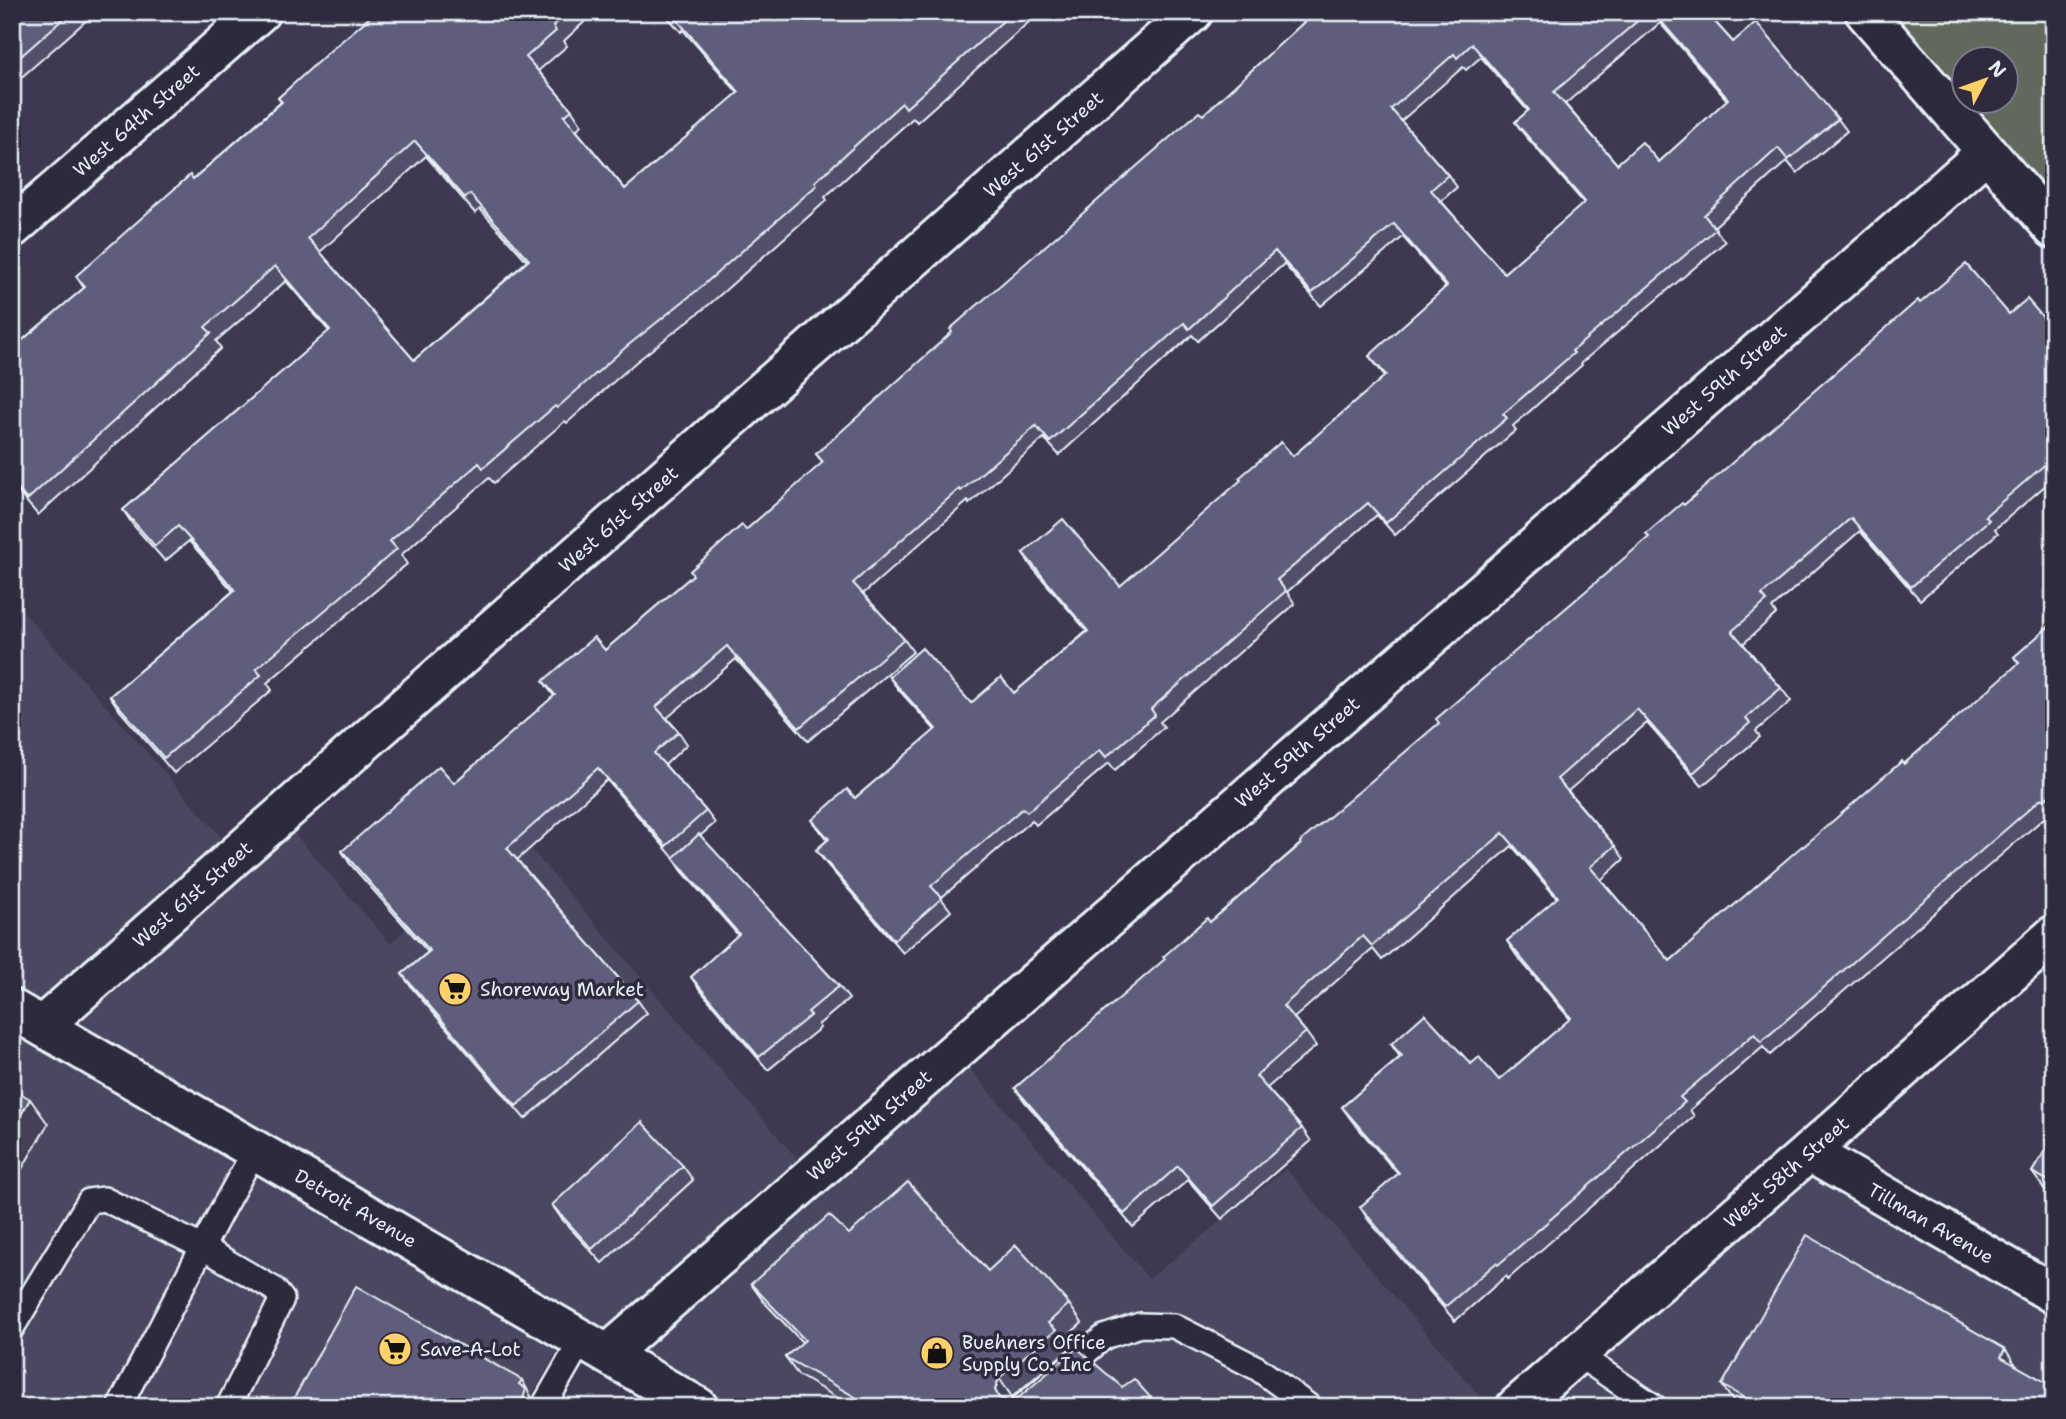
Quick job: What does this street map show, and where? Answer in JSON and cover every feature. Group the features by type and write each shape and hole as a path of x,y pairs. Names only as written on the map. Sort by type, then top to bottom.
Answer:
{"street":[{"name":"West 64th Street","path":"12,228 260,12"},
{"name":"West 61st Street","path":"27,1018 1193,12"},
{"path":"1866,12 2054,229"},
{"name":"West 59th Street","path":"595,1347 1987,152"},
{"name":"West 58th Street","path":"1516,1407 1809,1153 2054,935"},
{"name":"Detroit Avenue","path":"27,1018 698,1407"},
{"name":"Tillman Avenue","path":"1809,1153 2054,1294"}],"lane":[{"path":"119,1407 255,1150"},
{"path":"12,1328 89,1201 104,1199 202,1247 274,1289 282,1300 228,1407"},
{"path":"1022,1407 1104,1337 1140,1325 1174,1326 1257,1368 1310,1407"},
{"path":"543,1407 595,1347"},
{"path":"1577,1354 1655,1407"}],"shaded area":[{"path":"12,599 236,854 280,817 390,943 518,834 811,1175 954,1050 1149,1279 1286,1169 1489,1407 698,1407 569,1331 525,1407 12,1407"},
{"path":"1809,1152 2054,1294 2054,1407 1516,1407"}],"green space":[{"path":"1865,12 2054,12 2054,229 1956,116 2021,116 2021,46 1951,46 1951,111"}],"building":[{"path":"12,12 71,12 12,64"},
{"path":"376,12 568,12 553,26 556,31 526,57 572,110 564,116 625,189 739,92 673,15 670,17 666,12 1013,12 906,108 902,103 815,182 817,185 700,288 483,468 479,463 390,541 397,549 256,669 261,675 164,758 110,696 235,590 178,526 155,546 123,510 330,330 275,266 205,327 211,333 27,500 12,482 12,349 85,287 76,276 190,175 193,179 282,102 278,98","holes":["415,141 465,198 470,194 529,260 414,360 308,238"]},
{"path":"1315,12 1648,12 1554,92 1617,164 1642,142 1659,162 1728,99 1653,12 1706,12 1733,42 1756,22 1838,119 1788,160 1778,148 1704,215 1716,229 1572,351 1574,353 1503,414 1507,418 1386,523 1368,503 1277,580 1286,591 1151,709 1155,715 1106,757 1100,750 1027,812 1023,808 931,886 942,898 894,940 816,850 829,839 812,820 847,789 855,798 936,729 889,677 922,648 971,703 1001,677 1014,693 1088,631 1023,553 1063,519 1120,586 1281,442 1293,456 1386,375 1369,356 1447,286 1394,224 1312,293 1275,251 1189,329 1184,323 1050,442 1036,426 961,491 959,489 853,583 904,639 799,728 727,646 656,707 679,732 654,753 706,811 666,846 598,768 507,848 638,1001 516,1106 402,974 430,951 342,851 439,766 454,783 555,695 543,681 594,637 605,650 693,575 690,571 742,525 746,530 823,462 816,454 952,332 950,329 1199,112 1203,115","holes":["1472,44 1529,110 1515,122 1585,202 1504,273 1431,190 1448,175 1391,109 1454,54 1457,58"]},
{"path":"1966,264 2009,314 2027,299 2054,330 2054,466 2049,461 1985,516 1989,520 1911,587 1851,518 1762,595 1767,601 1732,631 1781,688 1746,718 1750,723 1693,773 1637,709 1557,779 1615,846 1590,867 1670,961 1902,761 1904,764 2019,663 2014,657 2054,622 2054,792 2044,800 2042,798 1761,1042 1754,1034 1680,1097 1685,1102 1498,1265 1496,1263 1445,1307 1360,1207 1399,1173 1342,1107 1402,1056 1391,1044 1425,1014 1471,1064 1479,1057 1499,1080 1571,1018 1507,941 1558,897 1503,833 1372,946 1363,936 1283,1006 1306,1032 1256,1076 1302,1128 1213,1206 1178,1166 1124,1214 1015,1088 1165,959 1163,957 1207,918 1210,922 1439,723 1436,719 1649,537 1646,534 1682,503 1684,505 1918,300 1920,303"},
{"path":"699,834 839,986 808,1012 811,1015 759,1057 691,977 739,934 673,858"},
{"path":"12,1088 30,1099 12,1130"},
{"path":"642,1122 683,1166 592,1249 552,1205"},
{"path":"2054,1136 2054,1184 2032,1172"},
{"path":"908,1182 988,1271 1016,1245 1069,1304 1048,1323 1056,1330 999,1378 995,1390 999,1398 1011,1402 1017,1399 1077,1348 1122,1387 1134,1379 1159,1407 873,1407 785,1357 805,1340 751,1284 829,1215 849,1234"},
{"path":"1807,1235 2005,1349 2001,1357 2054,1387 2054,1407 1760,1407 1722,1385"},
{"name":"Save-A-Lot","path":"356,1286 522,1380 519,1384 526,1389 523,1399 528,1407 289,1407"}],"place":[{"name":"Shoreway Market","path":"455,989"},
{"name":"Save-A-Lot","path":"395,1349"},
{"name":"Buehners Office Supply Co. Inc","path":"937,1353"}]}
